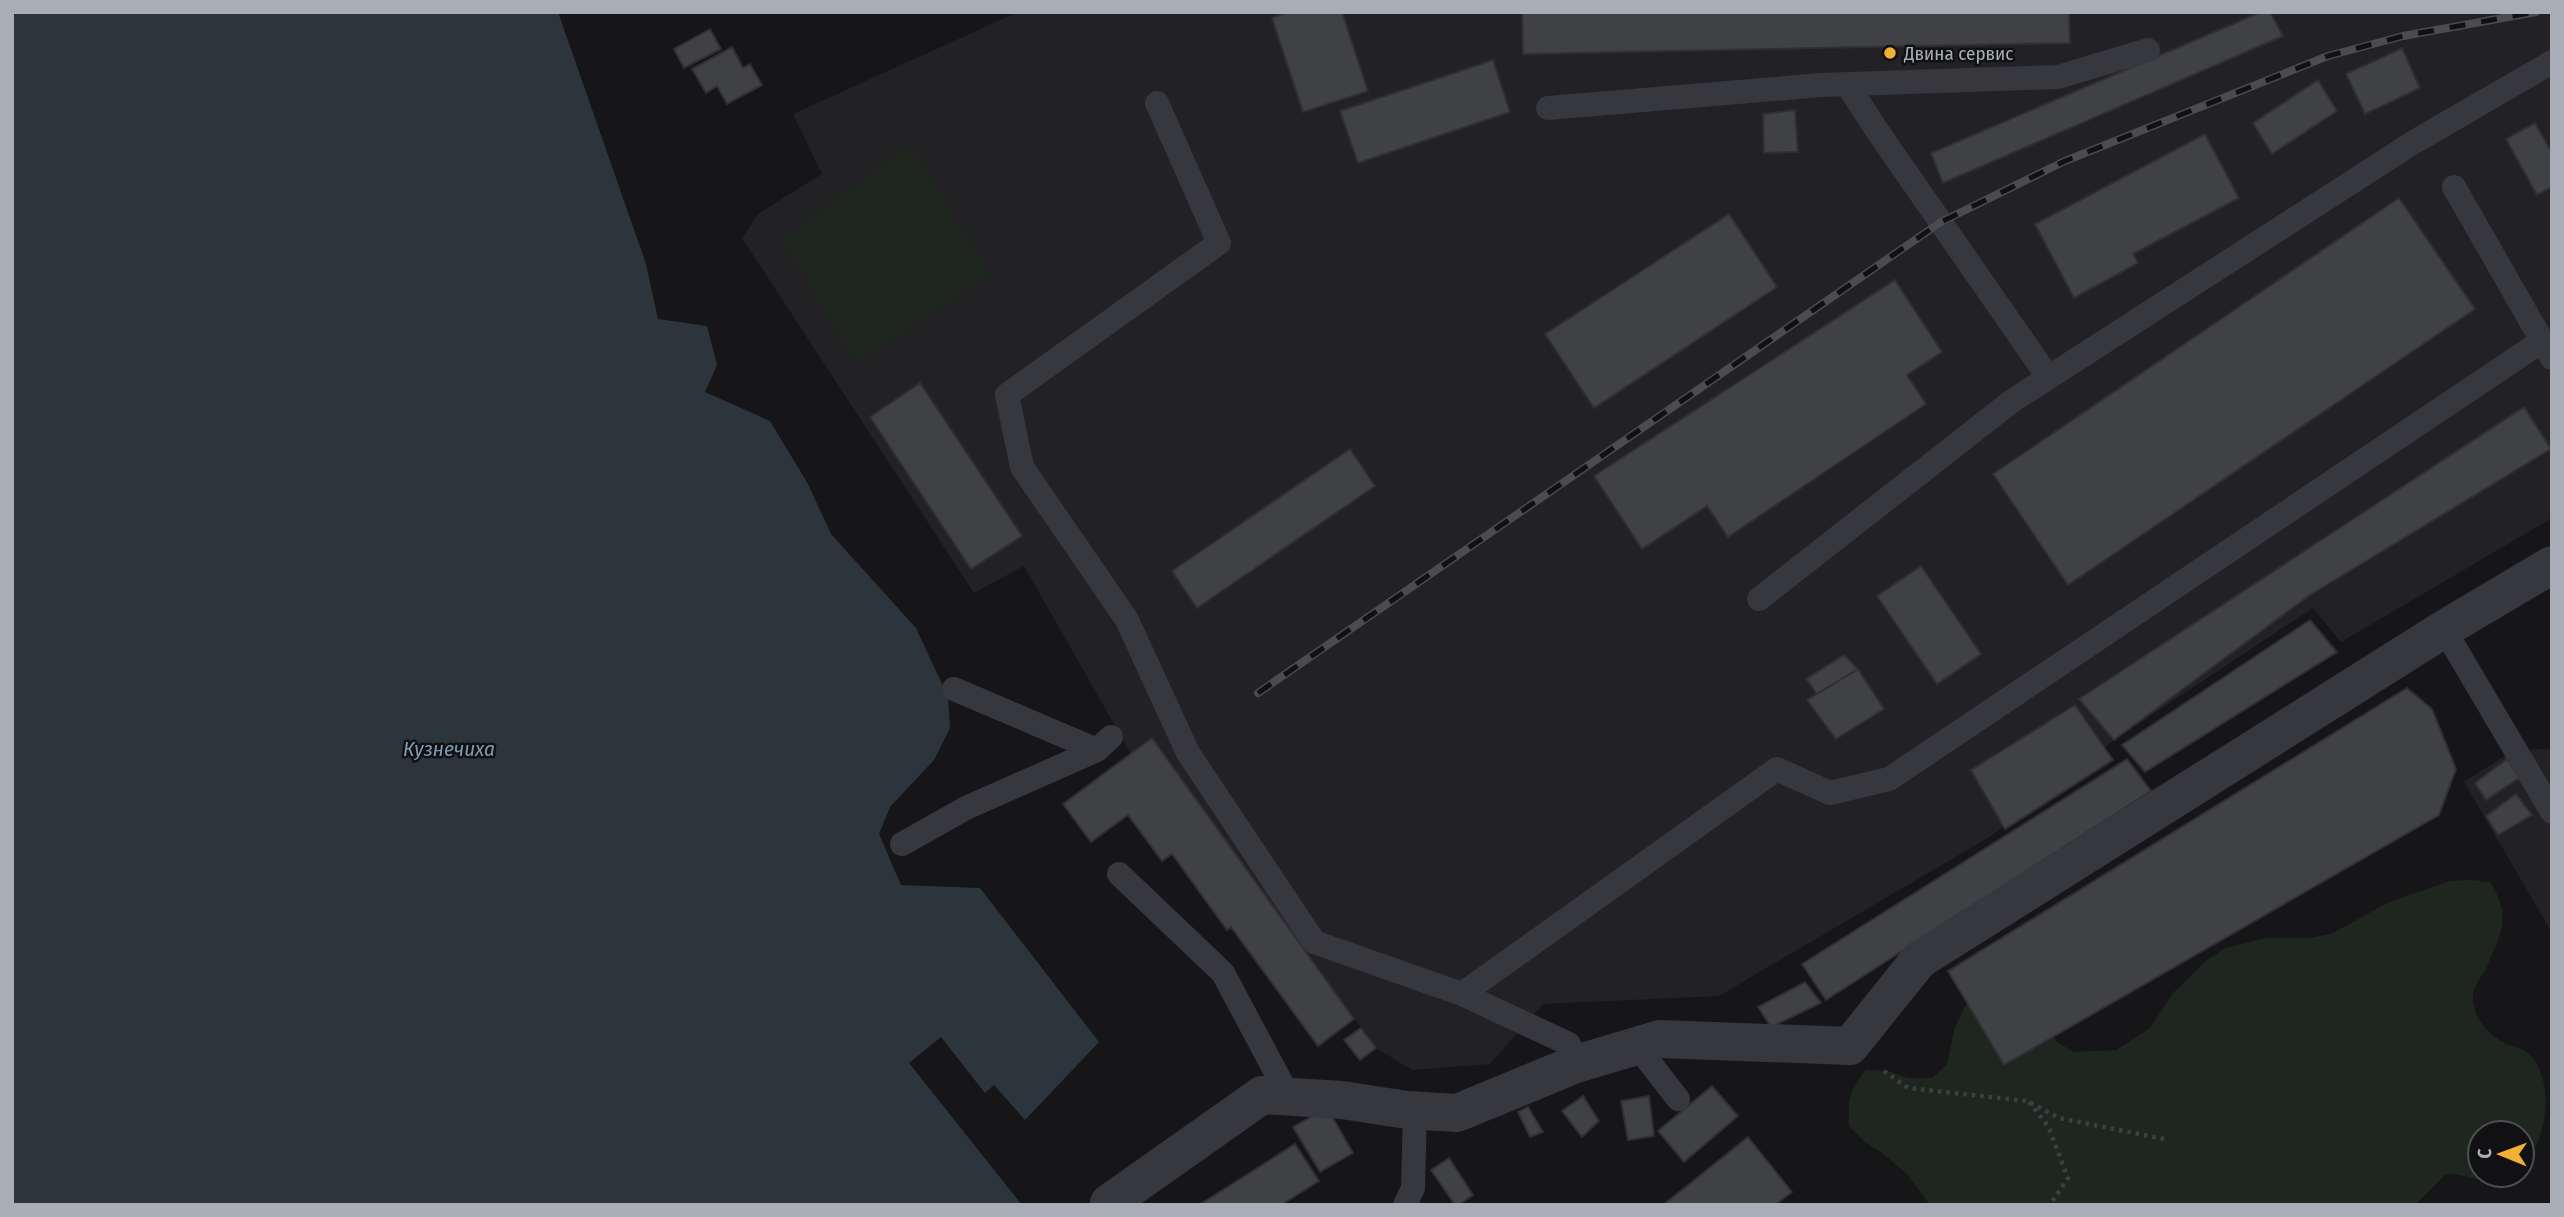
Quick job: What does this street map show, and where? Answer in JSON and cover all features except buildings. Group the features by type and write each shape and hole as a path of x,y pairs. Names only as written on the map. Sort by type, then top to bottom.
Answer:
{"street":[{"path":"1108,1203 1262,1095 1342,1100 1415,1111 1457,1113 1576,1064 1660,1039 1850,1046 1919,960 2444,629 2552,565"}],"lane":[{"path":"1548,108 1847,84 2058,77 2148,50"},
{"path":"1759,599 2012,401 2414,142 2552,62"},
{"path":"1847,84 2048,377"},
{"path":"1157,103 1219,243 1007,395 1022,467 1127,620 1188,753 1314,942 1462,994 1569,1044 1576,1064"},
{"path":"1462,994 1777,769 1830,793 1889,779 2547,350 2454,187"},
{"path":"2444,629 2552,812"},
{"path":"902,844 966,808 1104,743 954,689"},
{"path":"1119,873 1223,972 1290,1097"},
{"path":"1637,1045 1678,1100"},
{"path":"1405,1205 1413,1188 1415,1111"}],"path":[{"path":"1850,1046 1908,1088 2027,1101 2059,1118 2164,1139"},
{"path":"2027,1101 2048,1126 2068,1178 2050,1205"}],"shaded area":[{"path":"1018,12 2552,12 2552,518 2341,642 2313,608 2114,740 1991,836 1719,996 1543,1004 1490,1064 1412,1070 1376,1048 1152,739 1131,754 1024,566 974,593 742,238 759,213 822,174 793,114"},
{"path":"911,144 990,274 856,364 781,239"},
{"path":"2514,750 2552,750 2552,933 2464,782"},
{"path":"2450,881 2490,882 2499,901 2502,924 2497,942 2474,989 2474,1008 2491,1033 2503,1042 2528,1053 2537,1065 2543,1079 2545,1110 2536,1146 2536,1119 2466,1119 2466,1176 2446,1174 2415,1205 1930,1205 1908,1175 1849,1126 1851,1096 1866,1070 1888,1071 1908,1078 1932,1078 1947,1064 1955,1027 1965,1006 1982,993 2044,1024 2057,1042 2074,1052 2116,1050 2150,1028 2174,992 2207,960 2225,948 2266,938 2309,938 2331,934 2389,902"}],"water":[{"name":"Кузнечиха","path":"12,12 558,12 646,264 658,319 707,326 717,365 705,392 770,421 808,484 831,534 916,628 948,697 950,728 934,760 890,807 879,834 901,885 980,888 1099,1042 1025,1120 994,1085 985,1093 941,1037 909,1063 1022,1205 12,1205"}],"railway":[{"path":"1258,693 1941,222 2065,161 2328,56 2403,36 2536,12"}],"place":[{"name":"Двина сервис","path":"1890,53"}]}
